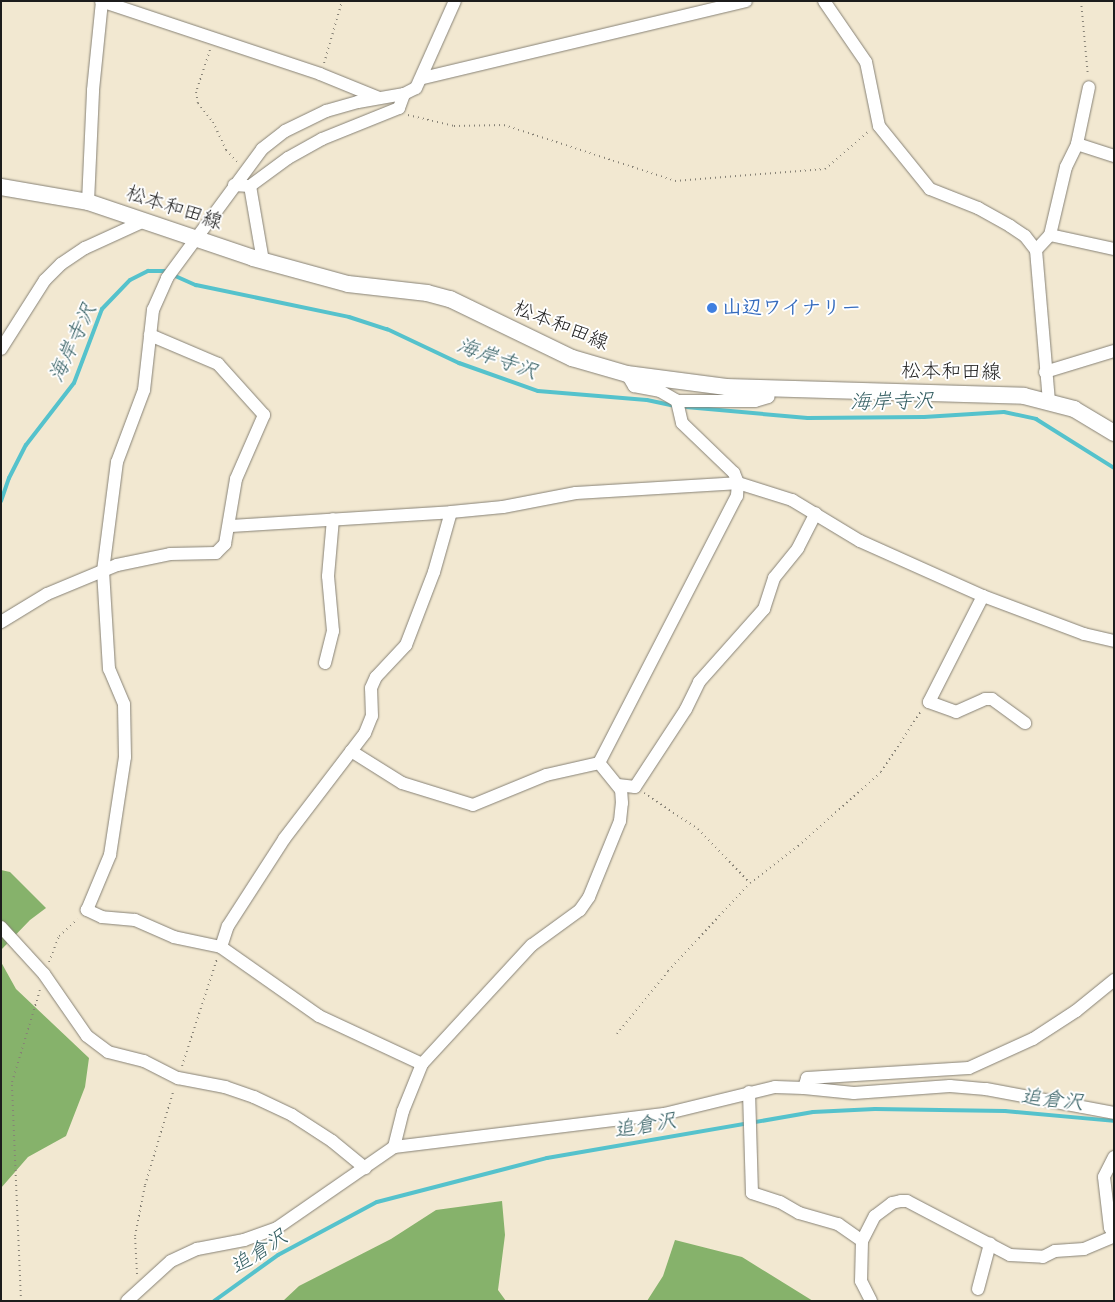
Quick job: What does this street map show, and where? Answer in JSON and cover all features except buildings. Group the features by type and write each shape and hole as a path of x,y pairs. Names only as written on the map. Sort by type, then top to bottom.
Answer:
{"main road":[{"name":"松本和田線","path":"1,187 88,202 197,237 263,261 348,284 427,293 450,299 572,358 627,374 684,384 912,394 1000,393 1049,402 1074,409 1114,433"}],"street":[{"path":"88,202 93,90 102,1 213,40 320,74 379,98"},
{"path":"422,1064 319,1016 221,947 174,937 135,920 102,917 87,910 110,855 125,757 124,704 109,669 103,571 117,462 144,390 153,310 167,278 244,170 262,148 285,130 326,111 404,94 416,88 423,78 455,1"},
{"path":"423,78 746,1"},
{"path":"824,1 866,62 879,126 930,190 978,208 1010,226 1025,236 1036,250 1049,402"},
{"path":"1036,250 1050,235 1066,167 1077,144 1089,87"},
{"path":"234,185 250,186 288,158 322,139 399,108 404,94"},
{"path":"1077,144 1114,156"},
{"path":"250,186 263,261"},
{"path":"1,349 46,280 62,264 85,248 144,221"},
{"path":"1050,235 1114,250"},
{"path":"1,622 47,594 103,571 170,554 216,553 225,544 231,526 236,479 264,415 218,364 150,335"},
{"path":"1046,372 1114,351"},
{"path":"627,374 634,386 660,391 677,401 755,401 768,396 770,388"},
{"path":"351,751 402,783 473,805 546,775 599,763 737,496 738,483 724,461 682,423 677,401"},
{"path":"231,526 451,512 503,507 576,493 738,483 792,500 860,541 983,596 1084,634 1114,641"},
{"path":"221,947 228,926 284,839 366,733 372,716 371,688 376,677 406,645 434,572 451,512"},
{"path":"618,785 635,787 686,709 699,682 764,609 774,578 798,548 816,513"},
{"path":"325,663 333,631 328,576 333,519"},
{"path":"983,596 929,702 956,712 985,698 992,699 1025,723"},
{"path":"394,1147 403,1111 422,1064 532,945 580,910 589,897 620,820 622,803 618,785 599,763"},
{"path":"1,927 44,974 87,1036 108,1052 144,1061 178,1078 225,1087 269,1104 332,1141 364,1168"},
{"path":"804,1088 807,1078 969,1068 1033,1039 1076,1011 1114,980"},
{"path":"127,1301 138,1288 171,1261 197,1249 244,1240 277,1228 394,1147 664,1114 776,1087 854,1093 950,1086 986,1089 1114,1113"},
{"path":"749,1092 752,1193 780,1202 799,1214 838,1224 862,1241"},
{"path":"871,1301 861,1281 862,1241 875,1216 901,1201 907,1201 1010,1256 1043,1257 1055,1251 1097,1246 1114,1235 1110,1228 1104,1177 1114,1157"},
{"path":"978,1289 990,1244"}],"path":[{"path":"320,74 342,1"},
{"path":"1081,1 1089,87"},
{"path":"213,40 198,84 198,103 213,122 226,150 244,170"},
{"path":"399,108 417,119 454,126 504,125 675,181 825,169 836,163 849,146 879,126"},
{"path":"617,1034 668,971 750,883 805,840 881,772 929,702"},
{"path":"635,787 698,828 750,883"},
{"path":"20,1301 12,1082 44,974 59,936 87,910"},
{"path":"138,1288 135,1236 145,1185 221,947"}],"green space":[{"path":"1,870 10,872 46,908 30,920 1,950"},
{"path":"1,962 16,989 89,1058 85,1087 66,1136 28,1157 1,1188"},
{"path":"502,1201 505,1235 498,1290 506,1301 283,1301 299,1286 391,1239 436,1210"},
{"path":"675,1240 742,1257 813,1301 647,1301 663,1276"}],"waterway":[{"name":"海岸寺沢","path":"1,501 9,478 26,445 74,383 102,309 130,280 148,271 164,271 196,285 349,317 387,329 459,363 538,391 647,400 676,406"},
{"name":"海岸寺沢","path":"686,407 808,418 924,417 1004,412 1036,419 1114,468"},
{"name":"追倉沢","path":"214,1301 278,1255 377,1202 547,1158 813,1112 875,1109 1005,1111 1114,1121"}],"place":[{"name":"山辺ワイナリー","path":"712,308"}]}
